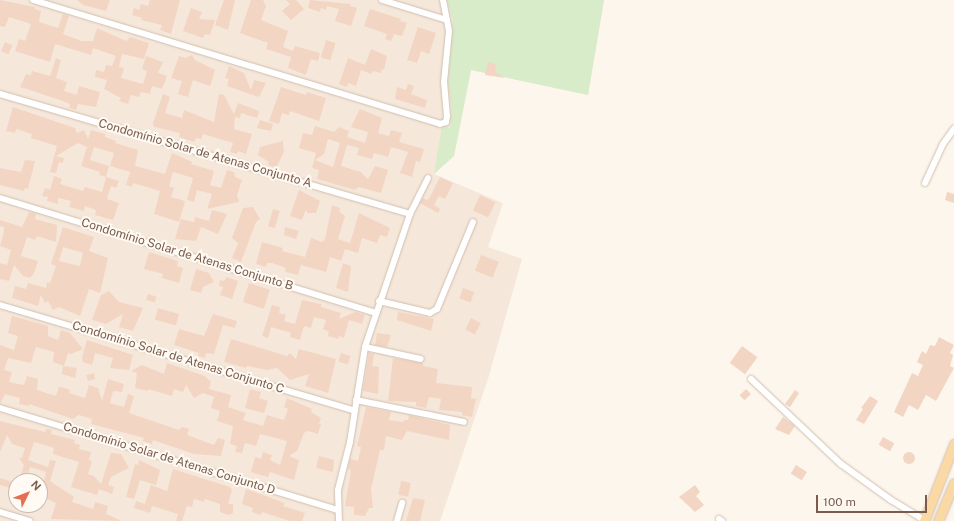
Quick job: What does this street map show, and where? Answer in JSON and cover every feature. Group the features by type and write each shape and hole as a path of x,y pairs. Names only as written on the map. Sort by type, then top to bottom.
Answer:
{"main road":[{"path":"924,520 954,444"},
{"path":"938,521 950,499 954,483"}],"street":[{"path":"33,0 440,124 446,122 448,116 444,82 449,31 443,0"},
{"path":"382,0 447,20"},
{"name":"Condomínio Solar de Atenas Conjunto A","path":"0,94 410,214"},
{"path":"925,183 943,144 954,129"},
{"path":"339,521 338,490 355,411 366,346 379,301 410,214 428,178"},
{"name":"Condomínio Solar de Atenas Conjunto B","path":"0,198 375,313"},
{"path":"379,301 430,313 436,310 474,222"},
{"name":"Condomínio Solar de Atenas Conjunto C","path":"0,305 355,411"},
{"path":"366,346 421,359"},
{"path":"751,379 841,464 891,500 924,520"},
{"path":"356,400 464,422"},
{"name":"Condomínio Solar de Atenas Conjunto D","path":"0,408 338,510"},
{"path":"397,521 402,504"},
{"path":"0,512 30,521"}],"shaded area":[{"path":"0,0 604,0 588,95 471,70 454,156 434,174 503,203 488,247 522,259 488,379 440,521 0,521"}],"green space":[{"path":"447,0 604,0 588,95 471,70 454,156 434,174 442,125 450,128 452,109 448,84 453,21"}],"building":[{"path":"0,0 35,7 35,9 41,11 39,22 58,28 63,14 69,16 63,34 82,41 93,41 97,28 126,41 130,37 149,43 144,59 122,54 119,67 124,68 121,78 143,84 147,71 142,69 146,56 163,62 158,73 167,76 162,89 152,86 150,94 141,92 139,97 131,95 128,104 119,101 121,98 104,89 107,80 95,77 96,70 104,72 106,65 112,66 116,56 93,48 91,55 55,44 50,62 15,51 19,39 25,41 31,24 9,17 5,27 0,26"},
{"path":"77,0 110,0 106,11 83,5"},
{"path":"150,0 180,0 171,34 160,30 162,25 141,20 142,18 132,15 134,8 139,10 141,4 148,6"},
{"path":"224,0 235,0 228,30 215,25"},
{"path":"251,0 263,0 266,6 261,20 288,31 283,47 293,51 295,46 320,53 318,61 311,59 306,75 288,68 291,57 266,49 268,43 240,33"},
{"path":"286,0 296,0 304,9 291,20 282,11 290,4"},
{"path":"310,0 351,4 350,6 357,8 351,26 335,21 339,9 327,6 326,10 321,8 320,12 308,8"},
{"path":"191,8 202,12 199,19 215,20 210,35 205,34 203,38 183,31"},
{"path":"370,9 401,19 400,21 407,23 402,36 394,34 391,41 385,39 387,34 364,26"},
{"path":"418,27 436,33 429,54 421,51 417,63 407,60"},
{"path":"326,40 336,43 330,60 321,57"},
{"path":"5,42 12,45 8,54 1,51"},
{"path":"371,49 387,56 384,70 382,69 381,73 373,71 371,74 361,70 356,86 348,83 347,87 339,84 348,58 365,65"},
{"path":"192,55 195,60 215,70 210,86 193,80 188,97 178,94 182,81 171,78 179,56 185,58"},
{"path":"56,58 61,60 56,78 67,82 64,91 77,95 79,86 100,92 96,107 78,104 76,110 69,108 70,104 20,87 26,74 31,75 32,71 50,76"},
{"path":"488,62 496,64 495,72 505,78 485,75"},
{"path":"229,66 244,73 251,90 254,80 266,83 259,97 227,86 229,79 225,78"},
{"path":"408,84 414,86 411,94 427,100 425,108 395,99 397,87 406,90"},
{"path":"281,87 306,95 307,92 326,98 319,121 290,111 289,115 282,113 279,124 269,121"},
{"path":"163,94 170,97 165,113 182,118 184,110 214,122 219,94 224,95 234,114 238,103 259,111 257,118 241,113 240,118 235,117 234,129 252,134 246,154 238,151 237,154 230,152 233,143 203,134 201,139 196,138 194,142 179,137 180,133 154,127 153,123"},
{"path":"13,107 75,128 77,133 84,130 88,139 91,130 105,134 105,137 116,141 115,143 138,150 135,166 165,174 172,153 192,162 191,164 214,171 210,185 221,188 227,170 234,172 235,177 242,180 237,195 239,202 207,209 212,194 197,190 194,202 187,200 193,178 173,172 169,186 174,188 171,197 185,201 179,222 154,214 160,191 133,183 132,187 126,185 130,172 110,166 114,153 94,147 90,160 109,166 106,177 99,175 100,172 81,166 87,147 78,143 56,156 64,158 63,163 59,162 56,173 50,172 57,146 31,138 32,134 16,129 15,133 6,131"},
{"path":"360,109 382,118 378,133 389,136 391,130 402,133 399,142 424,149 420,162 416,161 412,177 400,173 408,152 391,147 388,157 374,153 372,159 357,155 359,148 347,145 341,166 361,172 368,179 375,166 388,170 381,193 359,187 355,190 317,179 319,170 312,168 316,153 299,148 303,133 312,135 315,126 334,132 339,127 349,131 347,137 365,143 368,132 351,127","holes":["328,139 340,143 333,167 315,160 324,154"]},
{"path":"260,120 273,124 271,131 257,128"},
{"path":"283,141 284,152 276,168 268,165 269,162 258,155 260,147"},
{"path":"25,160 35,161 28,189 25,188 24,191 0,185 0,168 21,172"},
{"path":"54,176 62,179 60,184 83,191 85,187 102,192 106,177 119,181 116,188 111,186 107,199 119,203 113,220 95,215 96,210 85,206 84,211 69,207 71,201 58,198 58,204 47,201 48,197 42,196 45,188 50,190"},
{"path":"440,177 453,183 445,199 439,196 434,205 440,209 438,213 420,203 423,198 427,200 430,197"},
{"path":"299,190 320,201 316,213 307,213 306,209 302,220 290,216"},
{"path":"947,192 954,194 954,203 945,200"},
{"path":"480,195 495,202 488,218 473,210"},
{"path":"332,205 340,208 339,211 345,216 338,239 350,243 359,213 390,228 387,237 380,235 377,243 362,238 358,253 345,249 341,261 330,257 326,272 301,265 298,275 285,272 286,268 272,263 267,263 266,267 256,264 262,242 283,248 282,251 305,257 311,238 322,242 325,239"},
{"path":"253,207 260,219 256,222 241,262 232,258 238,243 232,238 243,208"},
{"path":"273,209 280,211 275,228 268,226"},
{"path":"212,210 227,214 218,234 201,227 196,241 175,239 181,219 194,222 195,217 209,221"},
{"path":"29,212 36,214 35,219 57,225 56,242 37,236 35,240 27,237 21,256 38,261 34,273 30,278 23,276 14,265 9,281 0,279 0,263 7,265 11,250 0,246 4,227 0,226 0,220 22,227"},
{"path":"63,227 94,237 89,251 108,258 100,293 89,289 80,316 59,307 53,310 48,301 45,303 41,295 38,306 12,298 15,286 26,289 28,283 46,288 47,282 50,283 56,266 51,264","holes":["63,247 83,253 80,266 59,261"]},
{"path":"285,227 299,231 296,239 284,235"},
{"path":"149,252 178,261 177,266 183,268 179,283 162,278 163,274 144,269"},
{"path":"481,255 499,262 493,278 475,271"},
{"path":"343,263 351,266 348,292 336,288"},
{"path":"196,269 209,273 214,282 203,287 201,293 190,290"},
{"path":"227,277 238,281 232,299 220,295 223,287 219,286 220,280 224,281"},
{"path":"249,283 270,290 264,309 243,302"},
{"path":"463,288 474,292 471,302 459,298"},
{"path":"109,291 119,302 143,308 133,331 119,327 123,314 106,324 92,320 101,295"},
{"path":"148,294 157,297 155,302 146,300"},
{"path":"302,300 321,304 321,307 341,313 339,319 355,312 365,315 362,324 349,320 344,338 339,336 338,339 328,336 329,332 323,329 326,320 314,317 311,328 304,326 300,340 290,337 291,333 271,327 268,338 262,336 272,305 280,307 279,313 286,315 284,321 295,324"},
{"path":"158,308 179,314 176,326 155,320"},
{"path":"398,312 434,319 431,331 397,320"},
{"path":"213,314 237,321 235,328 223,325 214,354 206,353 205,358 198,356 199,353 174,345 179,329 204,336"},
{"path":"12,316 48,326 48,336 58,340 61,330 70,333 83,349 71,354 68,353 64,366 53,362 54,352 36,347 31,363 8,358 4,370 12,372 9,382 24,385 27,376 38,379 37,390 56,396 59,387 62,387 70,390 69,393 85,398 89,385 98,388 102,401 108,379 124,384 122,392 113,391 110,403 124,407 128,394 134,396 129,413 179,430 182,427 189,429 187,435 214,445 218,438 225,440 221,456 194,454 153,440 152,444 143,441 144,438 91,424 92,419 79,415 73,419 29,404 29,406 19,404 20,398 5,394 0,404 0,345 14,350 18,336 8,333"},
{"path":"471,318 481,323 475,335 465,330"},
{"path":"377,333 391,335 387,347 375,345"},
{"path":"939,337 954,345 950,353 953,355 950,366 954,368 936,401 926,395 918,410 909,405 903,417 894,412 912,373 918,376 923,365 917,362 922,351 926,354 930,345 935,346"},
{"path":"231,339 287,356 290,353 296,359 299,349 336,359 328,393 305,386 309,374 290,380 277,368 267,370 247,366 246,368 224,362"},
{"path":"87,340 133,355 129,370 110,368 113,358 95,353 92,365 83,362 82,357"},
{"path":"742,346 757,357 745,374 730,363"},
{"path":"341,353 351,356 348,365 338,362"},
{"path":"369,353 374,354 372,366 379,367 378,394 363,391"},
{"path":"393,358 423,363 423,366 438,369 436,383 472,387 471,398 476,399 472,417 462,415 462,412 439,410 441,399 429,397 426,408 416,406 416,402 388,401"},
{"path":"167,363 205,376 211,382 209,389 231,395 228,407 246,413 243,420 263,426 267,415 284,420 288,409 284,407 287,398 312,409 311,412 321,418 319,424 321,424 318,434 308,431 304,433 297,451 289,456 299,460 294,480 270,472 268,477 251,472 255,457 261,459 263,452 272,455 270,460 280,465 287,441 260,434 256,446 245,443 242,453 235,452 237,446 230,444 233,426 217,421 220,411 211,408 214,397 203,393 194,398 186,385 183,392 174,389 172,396 148,389 148,391 135,388 137,373 131,371 142,365 164,374"},
{"path":"63,366 77,368 75,378 62,374"},
{"path":"94,373 95,379 88,381 86,375"},
{"path":"250,389 261,392 259,398 268,401 264,413 245,408"},
{"path":"746,389 751,394 745,400 740,395"},
{"path":"795,390 799,393 790,407 785,404"},
{"path":"870,396 878,401 864,424 856,420 863,409 861,408"},
{"path":"366,407 391,412 389,420 404,422 404,420 408,420 409,415 450,425 449,440 407,431 402,440 386,436 384,450 380,450 371,489 373,508 369,508 365,516 354,515 354,507 345,506 351,470 348,469 350,459 358,461 361,447 357,446"},
{"path":"783,417 795,426 789,435 775,429"},
{"path":"0,421 45,432 46,429 52,430 51,434 75,440 74,443 80,445 79,449 91,452 89,460 92,461 88,474 94,476 101,484 111,453 121,454 129,468 111,477 108,485 114,487 112,494 99,489 97,495 71,487 79,462 53,454 54,448 34,442 28,460 48,467 50,460 56,461 50,481 74,497 72,502 93,509 95,502 108,506 106,514 122,521 51,519 56,503 48,500 48,473 30,467 28,473 22,473 24,465 19,458 22,458 25,448 12,444 7,435 0,452"},
{"path":"883,437 894,443 890,451 879,445"},
{"path":"907,452 911,452 915,458 911,464 907,464 903,460 903,456"},
{"path":"319,456 334,460 333,472 316,468"},
{"path":"139,460 160,470 156,485 140,480 134,499 126,497 135,464 138,465"},
{"path":"796,465 807,472 802,480 791,473"},
{"path":"173,469 230,487 232,490 228,504 233,504 233,513 229,515 220,512 220,504 205,499 204,502 194,499 192,507 187,506 182,521 176,521 178,514 152,506 150,513 134,508 136,501 145,504 151,485 167,491"},
{"path":"0,478 8,480 8,488 0,485"},
{"path":"401,481 411,483 408,497 398,495"},
{"path":"695,485 700,492 696,496 704,505 695,512 679,497"},
{"path":"246,489 285,503 283,506 305,513 302,521 290,521 262,512 261,515 252,512 253,508 242,504"},
{"path":"413,498 425,500 420,521 406,521"}]}
